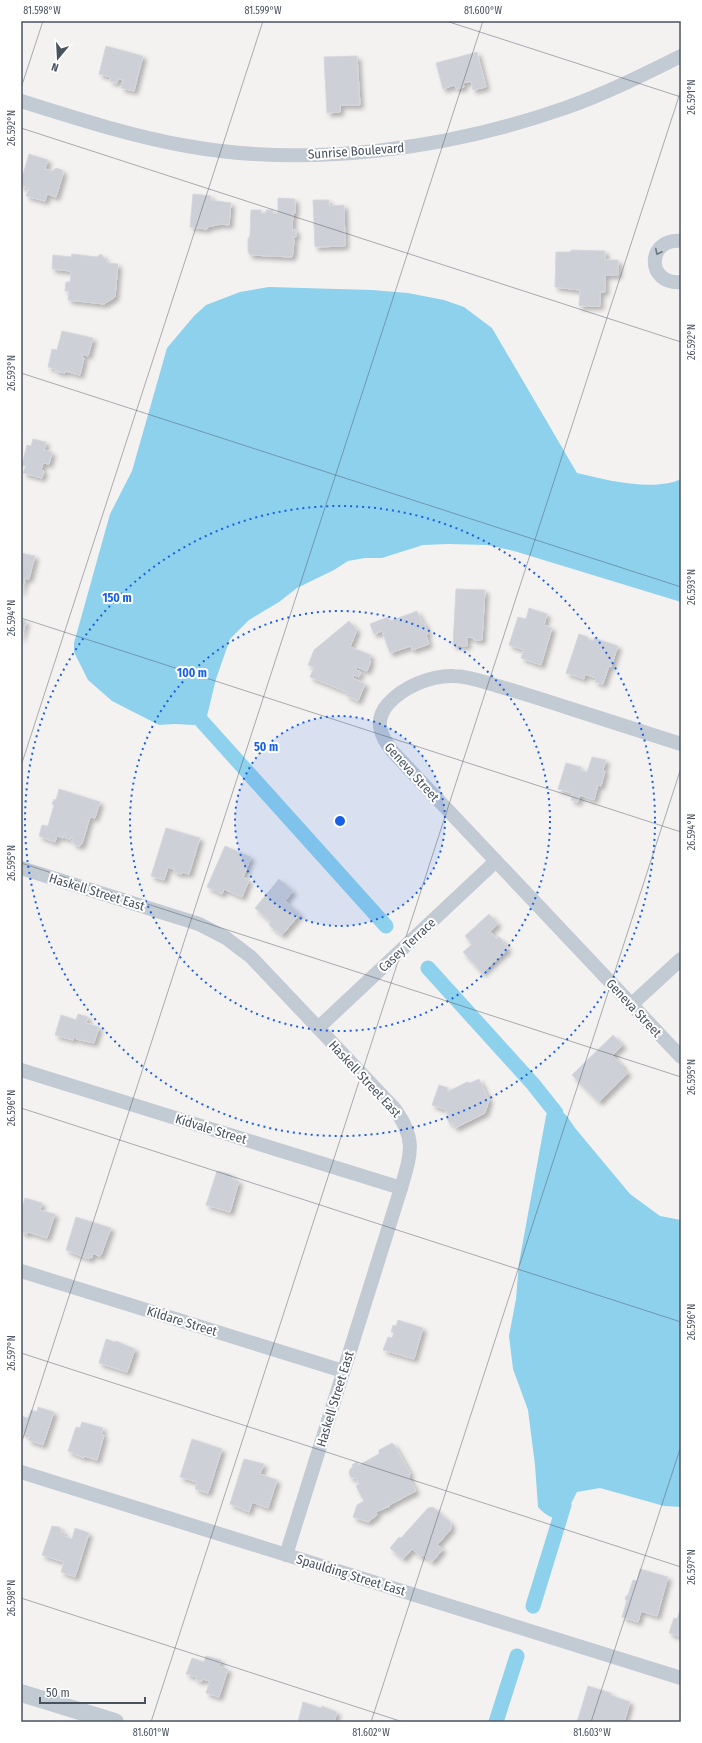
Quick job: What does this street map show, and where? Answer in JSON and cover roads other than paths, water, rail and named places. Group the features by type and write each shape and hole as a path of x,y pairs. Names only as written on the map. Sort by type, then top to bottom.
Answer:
{"street":[{"name":"Sunrise Boulevard","path":"21,102 153,139 187,146 230,152 286,155 373,151 421,145 472,136 514,125 598,95 681,56"},
{"path":"681,241 667,242 661,246 655,259 655,266 662,278 668,281 681,282"},
{"name":"Geneva Street","path":"681,744 469,678 454,676 438,677 407,689 394,698 384,710 379,725 383,740 393,752 681,1057"},
{"name":"Casey Terrace","path":"318,1028 496,861"},
{"name":"Haskell Street East","path":"21,868 177,917 213,930 226,938 251,958 394,1108 404,1121 410,1136 410,1151 401,1188 286,1555"},
{"path":"631,1005 681,959"},
{"name":"Kidvale Street","path":"21,1070 401,1188"},
{"name":"Kildare Street","path":"21,1271 343,1371"},
{"name":"Spaulding Street East","path":"21,1472 681,1678"},
{"path":"21,1693 115,1722"}],"water":[{"path":"269,287 372,290 408,293 444,300 464,307 492,328 577,473 629,484 643,485 670,483 681,479 681,602 514,551 487,545 423,545 382,558 365,558 348,561 334,570 297,588 279,602 249,620 230,639 216,679 207,716 194,725 159,725 112,701 88,680 74,652 74,643 110,514 132,471 167,348 194,316 206,305 240,292"},
{"path":"555,1106 567,1116 575,1128 630,1194 660,1216 681,1220 681,1507 664,1506 600,1488 577,1492 562,1521 549,1516 538,1507 535,1465 528,1410 513,1369 509,1336 516,1299 519,1263 546,1116 548,1110"}],"waterway":[{"path":"198,717 386,926"},
{"path":"428,968 533,1084 556,1113"},
{"path":"533,1606 564,1505"},
{"path":"496,1722 517,1656"}]}
